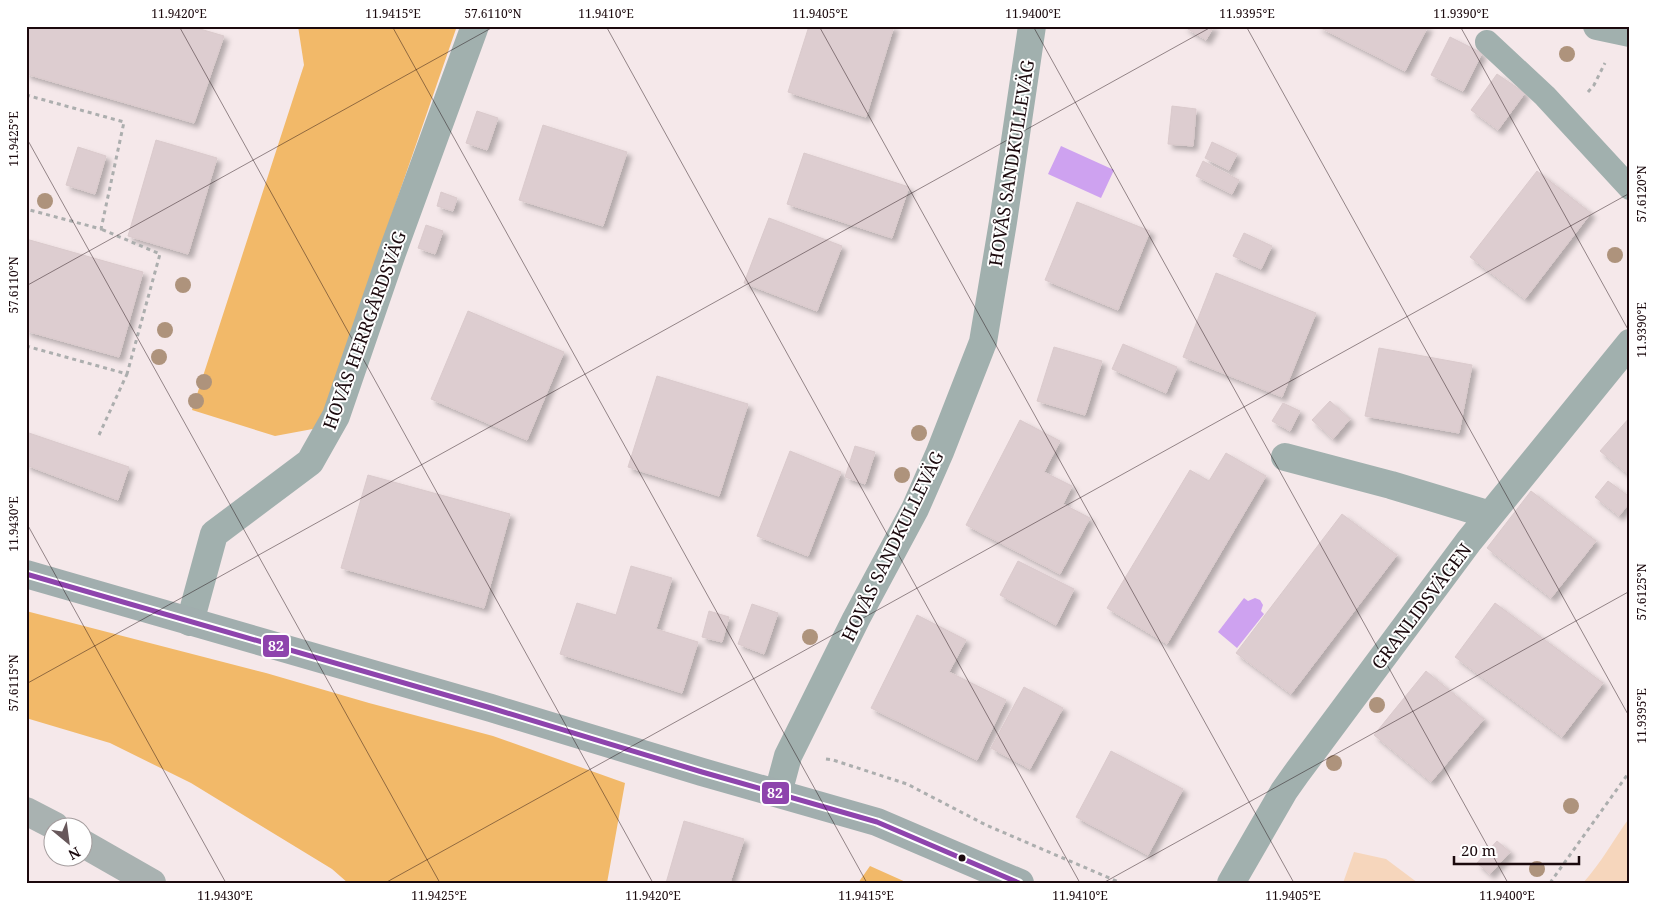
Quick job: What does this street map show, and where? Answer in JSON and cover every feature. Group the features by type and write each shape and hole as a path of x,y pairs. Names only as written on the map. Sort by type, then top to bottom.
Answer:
{"main road":[{"path":"26,812 42,820"},
{"path":"92,849 152,883"}],"street":[{"name":"HOVÅS HERRGÅRDSVÄG","path":"190,622 214,534 310,462 336,416 392,253 475,26"},
{"name":"HOVÅS SANDKULLEVÄG","path":"778,794 788,756 856,618 915,509 940,452 983,342 1032,26"},
{"name":"GRANLIDSVÄGEN","path":"1231,883 1284,791 1463,549 1630,343"},
{"path":"1285,456 1490,515"},
{"path":"26,574 878,822 1020,883"}],"lane":[{"path":"1487,42 1545,96 1630,188"}],"path":[{"path":"1566,119 1594,85 1616,30"},
{"path":"26,96 124,122 101,229"},
{"path":"26,209 101,229 160,254 127,374 99,435"},
{"path":"26,346 127,374"},
{"path":"1550,883 1630,771"}],"shaded area":[{"path":"298,26 457,26 318,428 275,436 192,410 304,65"},
{"path":"1061,146 1114,170 1101,198 1048,174"},
{"path":"1244,598 1248,601 1255,598 1260,600 1263,605 1261,611 1264,614 1237,648 1218,632"},
{"path":"26,611 266,673 493,736 625,783 607,883 348,883 332,869 191,783 110,743 26,718"},
{"path":"1630,817 1630,883 1583,883 1602,859"},
{"path":"1354,852 1386,859 1418,883 1343,883"},
{"path":"870,866 908,883 858,883"}],"building":[{"path":"26,26 190,26 224,36 194,123 26,74"},
{"path":"809,26 894,26 866,117 788,92"},
{"path":"1183,26 1214,26 1206,40"},
{"path":"1317,26 1428,26 1405,71"},
{"path":"1450,37 1482,53 1463,91 1431,75"},
{"path":"1497,74 1525,93 1498,130 1471,110"},
{"path":"1172,106 1196,109 1193,146 1168,144"},
{"path":"477,111 498,118 487,150 466,143"},
{"path":"543,125 627,152 603,226 519,200"},
{"path":"156,140 217,158 188,254 128,236"},
{"path":"1212,142 1237,154 1229,170 1205,158"},
{"path":"78,147 106,156 95,194 66,185"},
{"path":"804,153 909,187 892,238 787,204"},
{"path":"1203,161 1239,180 1232,194 1196,176"},
{"path":"1537,171 1591,213 1525,299 1470,257"},
{"path":"441,192 457,198 453,211 437,206"},
{"path":"1077,202 1150,231 1118,310 1045,280"},
{"path":"769,218 842,246 817,311 744,283"},
{"path":"426,225 443,231 435,254 418,248"},
{"path":"1244,233 1272,246 1261,269 1233,256"},
{"path":"26,239 143,272 119,357 26,331"},
{"path":"1216,273 1316,313 1282,397 1183,357"},
{"path":"468,311 564,352 527,440 431,399"},
{"path":"1123,344 1177,367 1166,393 1112,369"},
{"path":"1054,347 1102,361 1085,415 1037,401"},
{"path":"1379,348 1472,365 1459,433 1365,416"},
{"path":"657,376 748,404 719,496 628,467"},
{"path":"1330,401 1350,419 1333,439 1312,420"},
{"path":"1283,403 1300,411 1290,431 1272,421"},
{"path":"1630,417 1630,476 1600,451"},
{"path":"1020,420 1060,441 1044,472 1072,486 1063,504 1090,518 1060,574 966,525"},
{"path":"26,432 129,467 118,500 26,465"},
{"path":"855,446 875,452 865,484 845,477"},
{"path":"790,451 841,472 808,556 757,536"},
{"path":"1226,453 1266,476 1167,644 1107,608 1190,470 1209,481"},
{"path":"368,475 510,514 484,608 341,568"},
{"path":"1608,481 1630,497 1630,502 1619,516 1595,497"},
{"path":"1531,491 1596,541 1551,598 1487,548"},
{"path":"1342,514 1397,555 1291,694 1236,653"},
{"path":"1018,561 1074,589 1056,625 1000,595"},
{"path":"631,566 672,578 656,629 698,642 682,693 560,654 577,603 616,615"},
{"path":"1495,603 1603,683 1562,737 1455,657"},
{"path":"752,604 778,613 764,654 738,644"},
{"path":"709,611 729,617 722,642 702,637"},
{"path":"917,615 966,640 949,672 1006,700 977,760 871,708"},
{"path":"1426,671 1484,719 1431,782 1374,735"},
{"path":"1024,687 1063,708 1030,769 991,748"},
{"path":"1111,751 1183,789 1148,855 1076,817"},
{"path":"684,821 744,839 730,883 666,883"},
{"path":"1497,841 1510,852 1490,874 1477,863"}],"transit line":[{"name":"82","path":"26,574 877,822 1019,883"}]}
